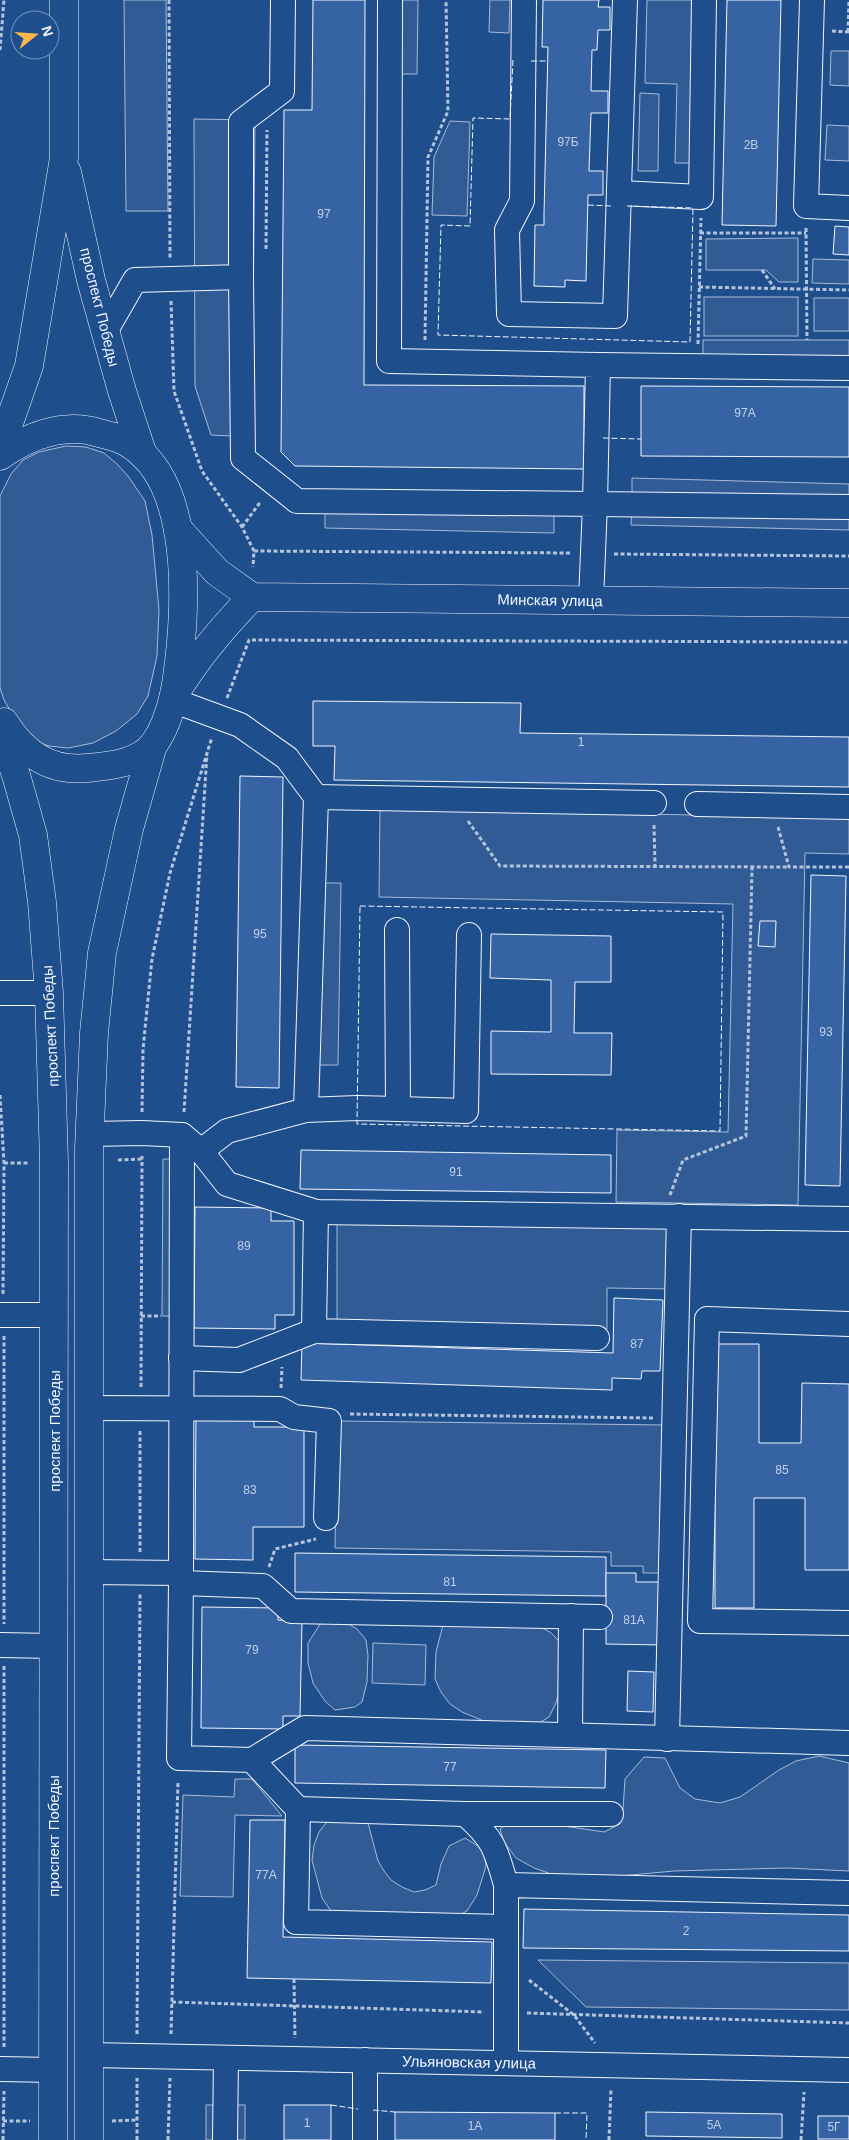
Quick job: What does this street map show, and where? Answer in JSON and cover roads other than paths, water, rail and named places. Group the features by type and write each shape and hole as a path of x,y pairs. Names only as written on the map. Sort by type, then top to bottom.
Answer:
{"main road":[{"name":"проспект Победы","path":"0,449 29,366 64,158 64,0"},
{"name":"проспект Победы","path":"64,158 91,280 122,391 143,455"},
{"path":"0,456 20,442 63,429 81,428 131,444 143,455 156,472 166,492 178,529 182,567 183,612 179,660 172,700 166,724 153,745 130,829 102,953 94,1033 90,1134 89,2140"},
{"path":"172,700 189,671 252,596 217,572 178,529"},
{"name":"Минская улица","path":"252,596 849,603"},
{"path":"0,716 22,746 42,760 60,768 110,766 136,758 153,745"},
{"name":"проспект Победы","path":"0,728 33,835 42,902 50,993 54,1162 52,2140"}],"street":[{"path":"283,0 282,91 242,122 243,458 296,501 849,507"},
{"path":"390,0 390,361 849,368"},
{"path":"524,0 522,201 507,230 509,314 616,316 625,0"},
{"path":"620,193 701,197 704,0"},
{"path":"812,0 806,206 849,208"},
{"path":"105,332 135,280 241,277"},
{"path":"591,600 598,365"},
{"path":"172,700 240,725 287,758 316,796 306,1110"},
{"path":"316,796 654,803"},
{"path":"697,804 849,807"},
{"path":"397,930 398,1109"},
{"path":"201,1151 227,1131 306,1110 357,1108 466,1111 469,934"},
{"path":"0,993 50,993"},
{"path":"90,1134 142,1133 182,1135 201,1151 227,1184 316,1212 849,1219"},
{"path":"182,1135 179,1758 252,1760 305,1728 849,1743"},
{"path":"314,1331 316,1212"},
{"path":"667,1739 674,1418 671,1216"},
{"path":"2,1315 54,1316"},
{"path":"849,1324 707,1319 700,1621 849,1623"},
{"path":"181,1358 239,1360 314,1331 597,1338"},
{"path":"89,1408 280,1409 294,1417 329,1421 326,1518"},
{"path":"673,1472 704,1473"},
{"path":"89,1572 140,1572 263,1586 291,1611 600,1617"},
{"path":"570,1735 571,1616"},
{"path":"2,1645 53,1646"},
{"path":"252,1760 298,1809 296,1922 506,1927"},
{"path":"298,1809 465,1814 611,1814"},
{"path":"465,1814 482,1829 496,1850 506,1885 506,2063"},
{"path":"506,1885 849,1893"},
{"name":"Ульяновская улица","path":"89,2055 849,2070"},
{"path":"226,2058 226,2140"},
{"path":"365,2060 365,2140"},
{"path":"2,2069 53,2070"}]}
